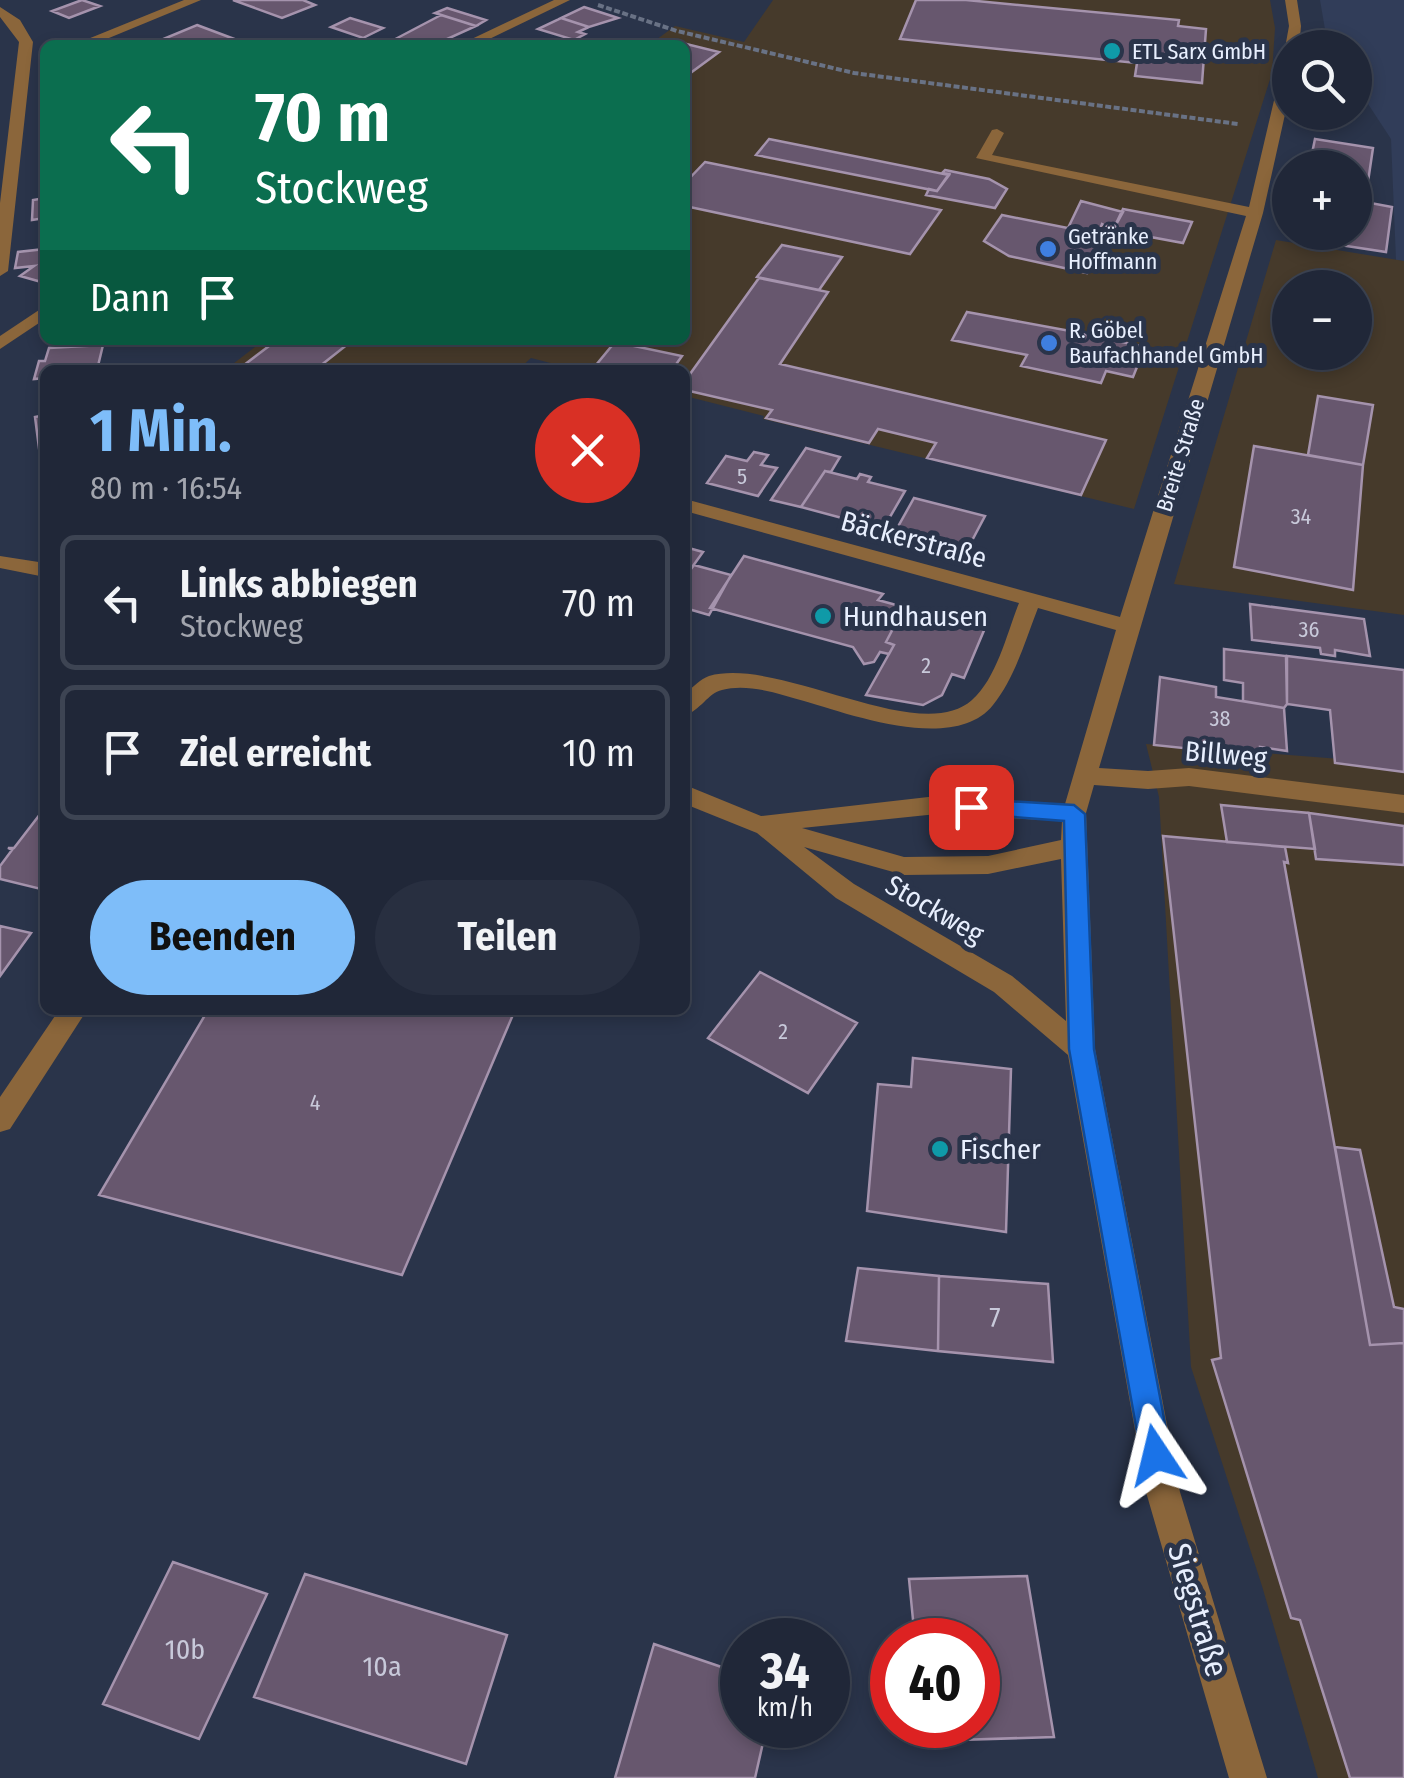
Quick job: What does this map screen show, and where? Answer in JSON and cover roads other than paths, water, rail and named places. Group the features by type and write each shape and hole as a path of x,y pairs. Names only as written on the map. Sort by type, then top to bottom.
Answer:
{"street":[{"path":"93,40 195,0"},
{"path":"477,40 564,0"},
{"path":"1291,0 1294,30"},
{"path":"0,11 15,23 26,42 31,64 0,271"},
{"name":"Breite Straße","path":"1073,848 1074,814 1256,213 1276,130"},
{"path":"997,132 983,158 1256,213"},
{"path":"0,344 40,316"},
{"name":"Bäckerstraße","path":"690,506 1128,626"},
{"path":"0,562 40,569"},
{"path":"690,702 712,682 752,682 912,719 950,719 978,709 989,694 1031,600"},
{"name":"Billweg","path":"1086,776 1148,780 1189,777 1404,804"},
{"name":"Stockweg","path":"690,796 757,824 904,866 988,864 1073,848"},
{"name":"Stockweg","path":"757,824 937,805 1074,814"},
{"name":"Stockweg","path":"757,824 845,892 1003,984 1082,1049"},
{"name":"Siegstraße","path":"1073,848 1082,1049 1163,1492 1248,1778"},
{"path":"0,1120 71,1015"}],"place":[{"name":"ETL Sarx GmbH","path":"1112,51"},
{"name":"Getränke Hoffmann","path":"1048,249"},
{"name":"R. Göbel Baufachhandel GmbH","path":"1049,343"},
{"name":"Hundhausen","path":"823,616"},
{"name":"Fischer","path":"940,1149"}]}
